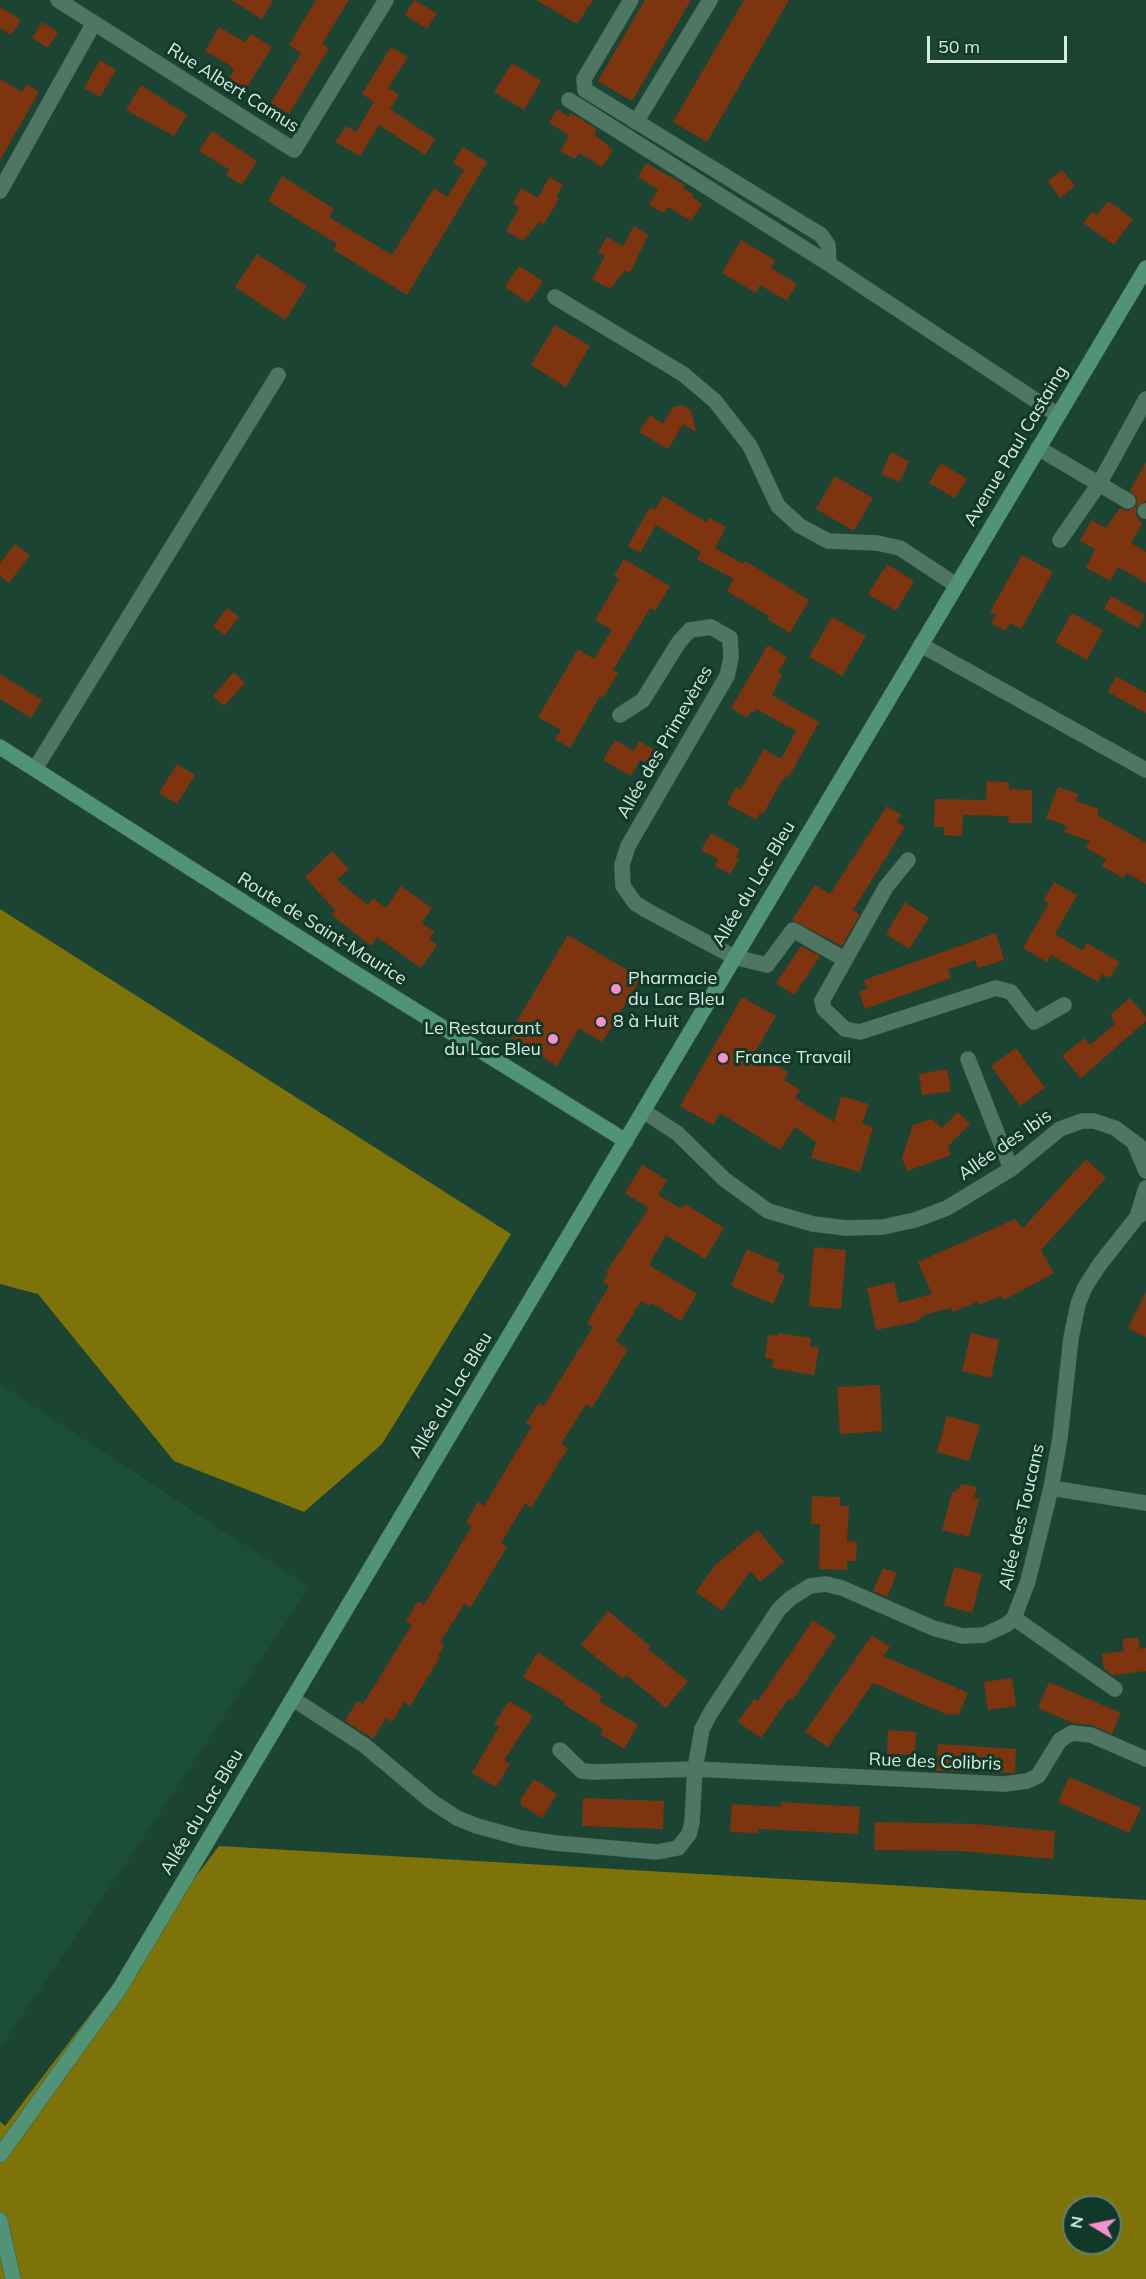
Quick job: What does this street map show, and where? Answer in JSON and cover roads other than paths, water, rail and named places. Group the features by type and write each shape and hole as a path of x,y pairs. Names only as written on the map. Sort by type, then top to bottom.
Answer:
{"street":[{"path":"0,191 94,23 58,0"},
{"name":"Rue Albert Camus","path":"94,23 294,150 386,0"},
{"path":"631,0 584,79 585,90 821,236 828,245 829,264"},
{"path":"636,122 710,0"},
{"path":"569,100 829,264 1058,415"},
{"name":"Avenue Paul Castaing","path":"921,645 1146,268"},
{"path":"555,297 683,374 715,401 741,431 778,506 800,526 828,541 877,543 900,549 956,585"},
{"path":"35,769 278,375"},
{"path":"1060,540 1099,484 1146,399"},
{"path":"1038,448 1128,501"},
{"name":"Allée des Primevères","path":"620,715 643,700 679,642 690,630 711,627 730,638 731,658 727,676 628,846 621,875 623,886 634,903 734,957"},
{"path":"921,645 1146,770"},
{"name":"Allée du Lac Bleu","path":"0,2156 120,1988 921,645"},
{"name":"Route de Saint-Maurice","path":"0,747 347,968 626,1141"},
{"path":"908,860 886,887 822,1001 824,1009 844,1029 860,1032 996,988 1011,992 1034,1022 1064,1005"},
{"path":"734,957 767,965 793,930 844,959"},
{"path":"968,1059 1011,1169"},
{"name":"Allée des Ibis","path":"644,1111 677,1133 724,1179 761,1207 813,1224 846,1228 883,1227 915,1220 947,1208 1011,1169 1060,1129 1082,1121 1106,1123 1122,1132 1141,1148 1146,1171"},
{"name":"Allée des Toucans","path":"293,1699 364,1745 431,1801 456,1818 521,1838 657,1852 672,1850 684,1842 689,1834 695,1769 702,1729 778,1609 810,1586 826,1584 842,1588 933,1628 962,1636 984,1635 1006,1625 1014,1618 1028,1581 1051,1488 1060,1438 1071,1338 1078,1304 1085,1287 1100,1264 1142,1214 1146,1188"},
{"path":"1051,1488 1146,1503"},
{"path":"1014,1618 1115,1689"},
{"name":"Rue des Colibris","path":"695,1769 832,1778 1016,1783 1038,1776 1060,1740 1071,1733 1091,1735 1146,1759"},
{"path":"560,1750 582,1771 659,1772 695,1769"},
{"path":"0,2220 13,2279"}],"place":[{"name":"Pharmacie du Lac Bleu","path":"616,989"},
{"name":"8 à Huit","path":"601,1022"},
{"name":"Le Restaurant du Lac Bleu","path":"553,1039"},
{"name":"France Travail","path":"723,1058"}]}
